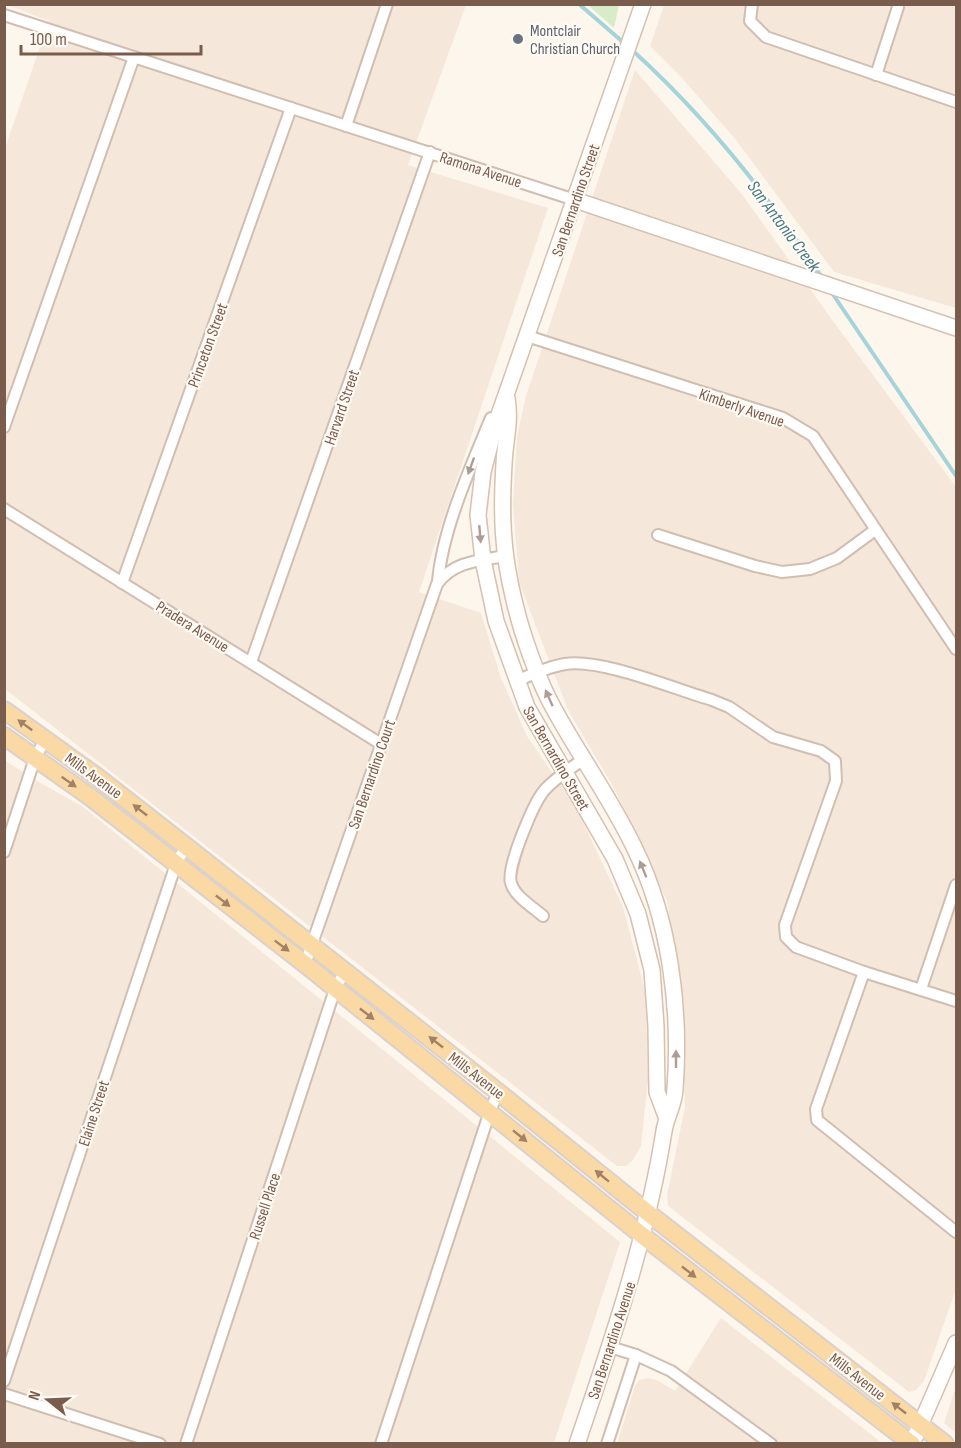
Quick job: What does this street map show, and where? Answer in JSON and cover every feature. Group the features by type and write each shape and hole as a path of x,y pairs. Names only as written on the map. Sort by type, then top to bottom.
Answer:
{"main road":[{"name":"San Bernardino Street","path":"643,4 494,429 483,472 478,515 483,560 496,621 517,681 541,734 615,859 638,914 652,970 657,1092 666,1116"},
{"name":"Ramona Avenue","path":"575,200 957,328"},
{"name":"San Bernardino Street","path":"507,395 510,418 504,459 501,516 504,556 514,604 537,672 552,706 634,846 655,897 669,957 676,1028 675,1092 666,1116 643,1236"},
{"name":"Mills Avenue","path":"4,710 96,776 312,944 648,1213 945,1443"},
{"name":"Mills Avenue","path":"4,736 89,796 305,964 643,1236 912,1443"},
{"name":"San Bernardino Avenue","path":"577,1443 610,1347 643,1236"},
{"path":"912,1443 957,1343"}],"street":[{"path":"346,126 387,4"},
{"path":"752,4 750,21 766,37 957,102"},
{"path":"876,75 898,7"},
{"name":"Ramona Avenue","path":"4,15 575,200"},
{"path":"4,427 134,57"},
{"name":"Princeton Street","path":"122,583 291,108"},
{"name":"Harvard Street","path":"251,662 430,152"},
{"name":"Kimberly Avenue","path":"528,336 783,418 813,436 957,650"},
{"name":"San Bernardino Court","path":"305,964 437,584 440,557 472,463 493,414 507,395"},
{"name":"Pradera Avenue","path":"4,509 381,744"},
{"path":"658,535 782,572 810,569 837,558 875,530"},
{"path":"437,584 446,573 457,566 504,556"},
{"path":"517,681 537,672 566,664 601,665 712,700 729,708 773,737 821,751 835,761 836,781 785,925 786,937 796,947 864,972 957,1001"},
{"path":"4,852 35,758 45,740"},
{"path":"543,916 514,891 510,881 511,869 530,815 544,791 583,759"},
{"name":"Elaine Street","path":"4,1382 176,864 186,846"},
{"path":"921,989 957,885"},
{"name":"Russell Place","path":"186,1443 335,989 345,971"},
{"path":"864,972 816,1109 817,1120 957,1232"},
{"path":"381,1443 498,1092"},
{"path":"610,1347 636,1355 670,1371 771,1443"},
{"path":"606,1443 636,1355"},
{"path":"4,1394 160,1443"}],"shaded area":[{"path":"5,4 466,5 408,165 548,208 419,592 481,613 501,678 527,736 576,807 623,907 646,994 648,1080 641,1146 633,1160 626,1166 617,1166 5,689 5,148 49,21"},
{"path":"664,5 956,5 956,308 834,272 736,140 682,78 650,46"},
{"path":"635,70 741,193 956,487 956,1289 924,1381 916,1390 909,1392 668,1206 667,1195 685,1107 681,988 667,901 615,790 568,710 519,582 513,503 517,436 526,396"},
{"path":"4,760 82,806 620,1242 554,1443 5,1443"},
{"path":"721,1318 882,1443 617,1444 635,1386 639,1380 648,1378 657,1380 675,1391"},
{"path":"956,1387 956,1433 944,1423"}],"green space":[{"path":"588,5 619,5 614,28"}],"waterway":[{"name":"San Antonio Creek","path":"579,4 624,43"},
{"name":"San Antonio Creek","path":"632,50 685,102 735,158 781,217 823,279"},
{"name":"San Antonio Creek","path":"832,293 956,476"}],"place":[{"name":"Montclair Christian Church","path":"518,39"}]}
